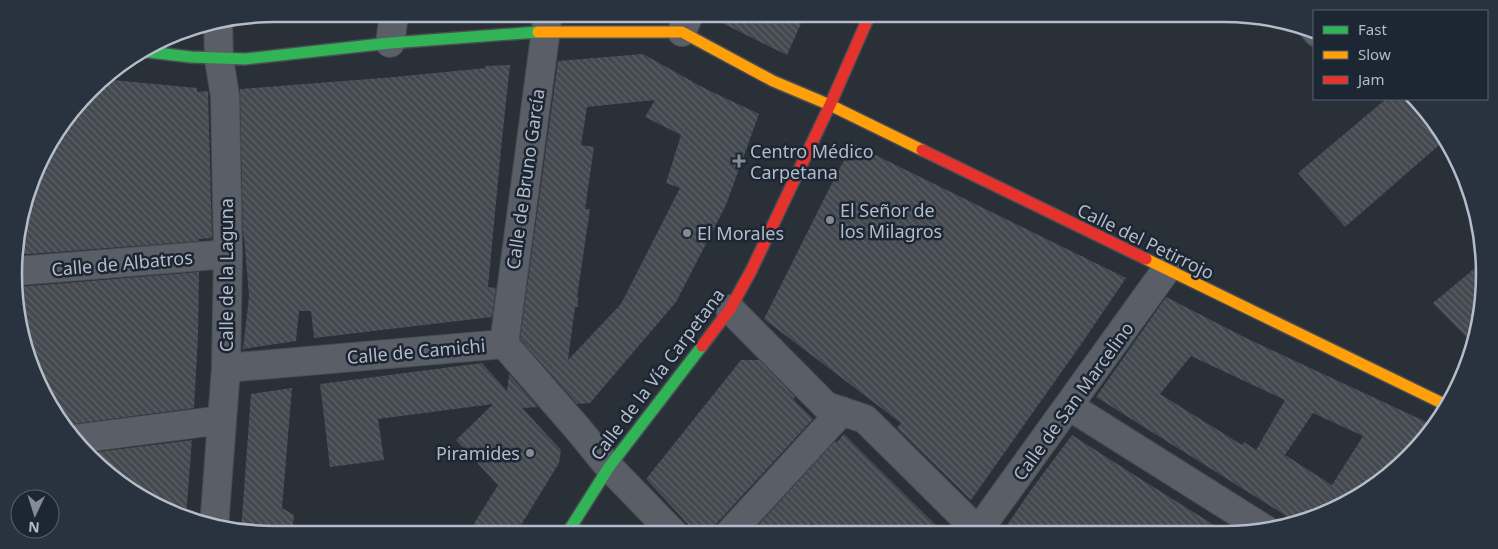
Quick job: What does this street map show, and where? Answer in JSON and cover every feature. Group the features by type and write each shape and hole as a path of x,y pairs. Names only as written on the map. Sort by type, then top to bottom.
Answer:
{"street":[{"path":"390,43 393,22"},
{"path":"154,53 245,59 390,43 546,22 685,23"},
{"name":"Calle de Bruno García","path":"504,344 546,22"},
{"name":"Calle de la Vía Carpetana","path":"572,526 609,467 730,310 751,271 866,22"},
{"name":"Calle del Petirrojo","path":"685,23 773,81 830,104 1166,270 1441,402"},
{"name":"Calle de la Laguna","path":"215,519 226,368 228,254 225,96 219,58 218,29"},
{"name":"Calle de Albatros","path":"22,271 228,254"},
{"name":"Calle de San Marcelino","path":"984,526 1166,270"},
{"path":"730,310 826,406 865,419 974,526"},
{"name":"Calle de Camichi","path":"226,368 504,344 609,467 666,526"},
{"path":"1069,406 1256,524"},
{"path":"736,526 842,411"},
{"path":"83,438 222,420"}],"building":[{"path":"720,22 802,22 787,55"},
{"path":"643,54 704,88 759,114 726,205 676,302 590,403 577,404 520,339 558,61","holes":["655,100 645,117 681,135 666,183 680,188 621,304 568,360 575,307 578,307 577,297 590,209 585,209 594,147 581,145 587,107"]},
{"path":"510,65 488,287 496,288 492,317 314,338 311,311 299,311 296,341 243,349 249,296 243,236 240,89 394,77 486,68 485,66"},
{"path":"114,80 197,88 197,92 208,91 212,238 199,239 199,241 23,255 31,209 48,163 65,134 85,108"},
{"path":"1385,100 1406,100 1439,145 1345,227 1298,173"},
{"path":"853,144 1126,278 971,500 897,428 901,423 764,319"},
{"path":"1476,268 1475,291 1467,338 1433,303"},
{"path":"199,272 194,408 72,425 48,386 36,356 27,324 23,287"},
{"path":"1166,297 1248,339 1427,422 1402,453 1364,484 1335,501 1289,518 1096,397","holes":["1191,356 1285,400 1256,450 1244,442 1242,445 1160,394","1313,413 1363,436 1332,485 1285,455"]},
{"path":"741,360 759,360 795,397 793,399 813,419 716,526 690,526 646,479"},
{"path":"482,363 507,391 509,374 538,407 522,408 561,450 559,463 520,526 473,526 498,485 456,440 493,404 378,419 384,460 330,467 320,384"},
{"path":"292,388 282,508 294,515 293,526 242,524 251,394"},
{"path":"844,434 937,526 815,526 812,523 809,526 757,526 835,441 837,442"},
{"path":"1072,435 1216,526 1006,526"},
{"path":"192,440 186,510 148,493 108,464 95,452"}],"traffic: fast":[{"path":"154,53 191,57 245,59 390,43 538,32"},
{"path":"572,526 609,467 702,346"}],"traffic: slow":[{"path":"538,32 682,32 773,81 830,105 922,150"},
{"path":"1146,259 1441,402"}],"traffic: jam":[{"path":"702,346 730,309 751,271 830,105 866,22"},
{"path":"922,150 1146,259"}],"place":[{"name":"Centro Médico Carpetana","path":"739,161"},
{"name":"El Señor de los Milagros","path":"830,220"},
{"name":"El Morales","path":"687,233"},
{"name":"Piramides","path":"530,453"}]}
